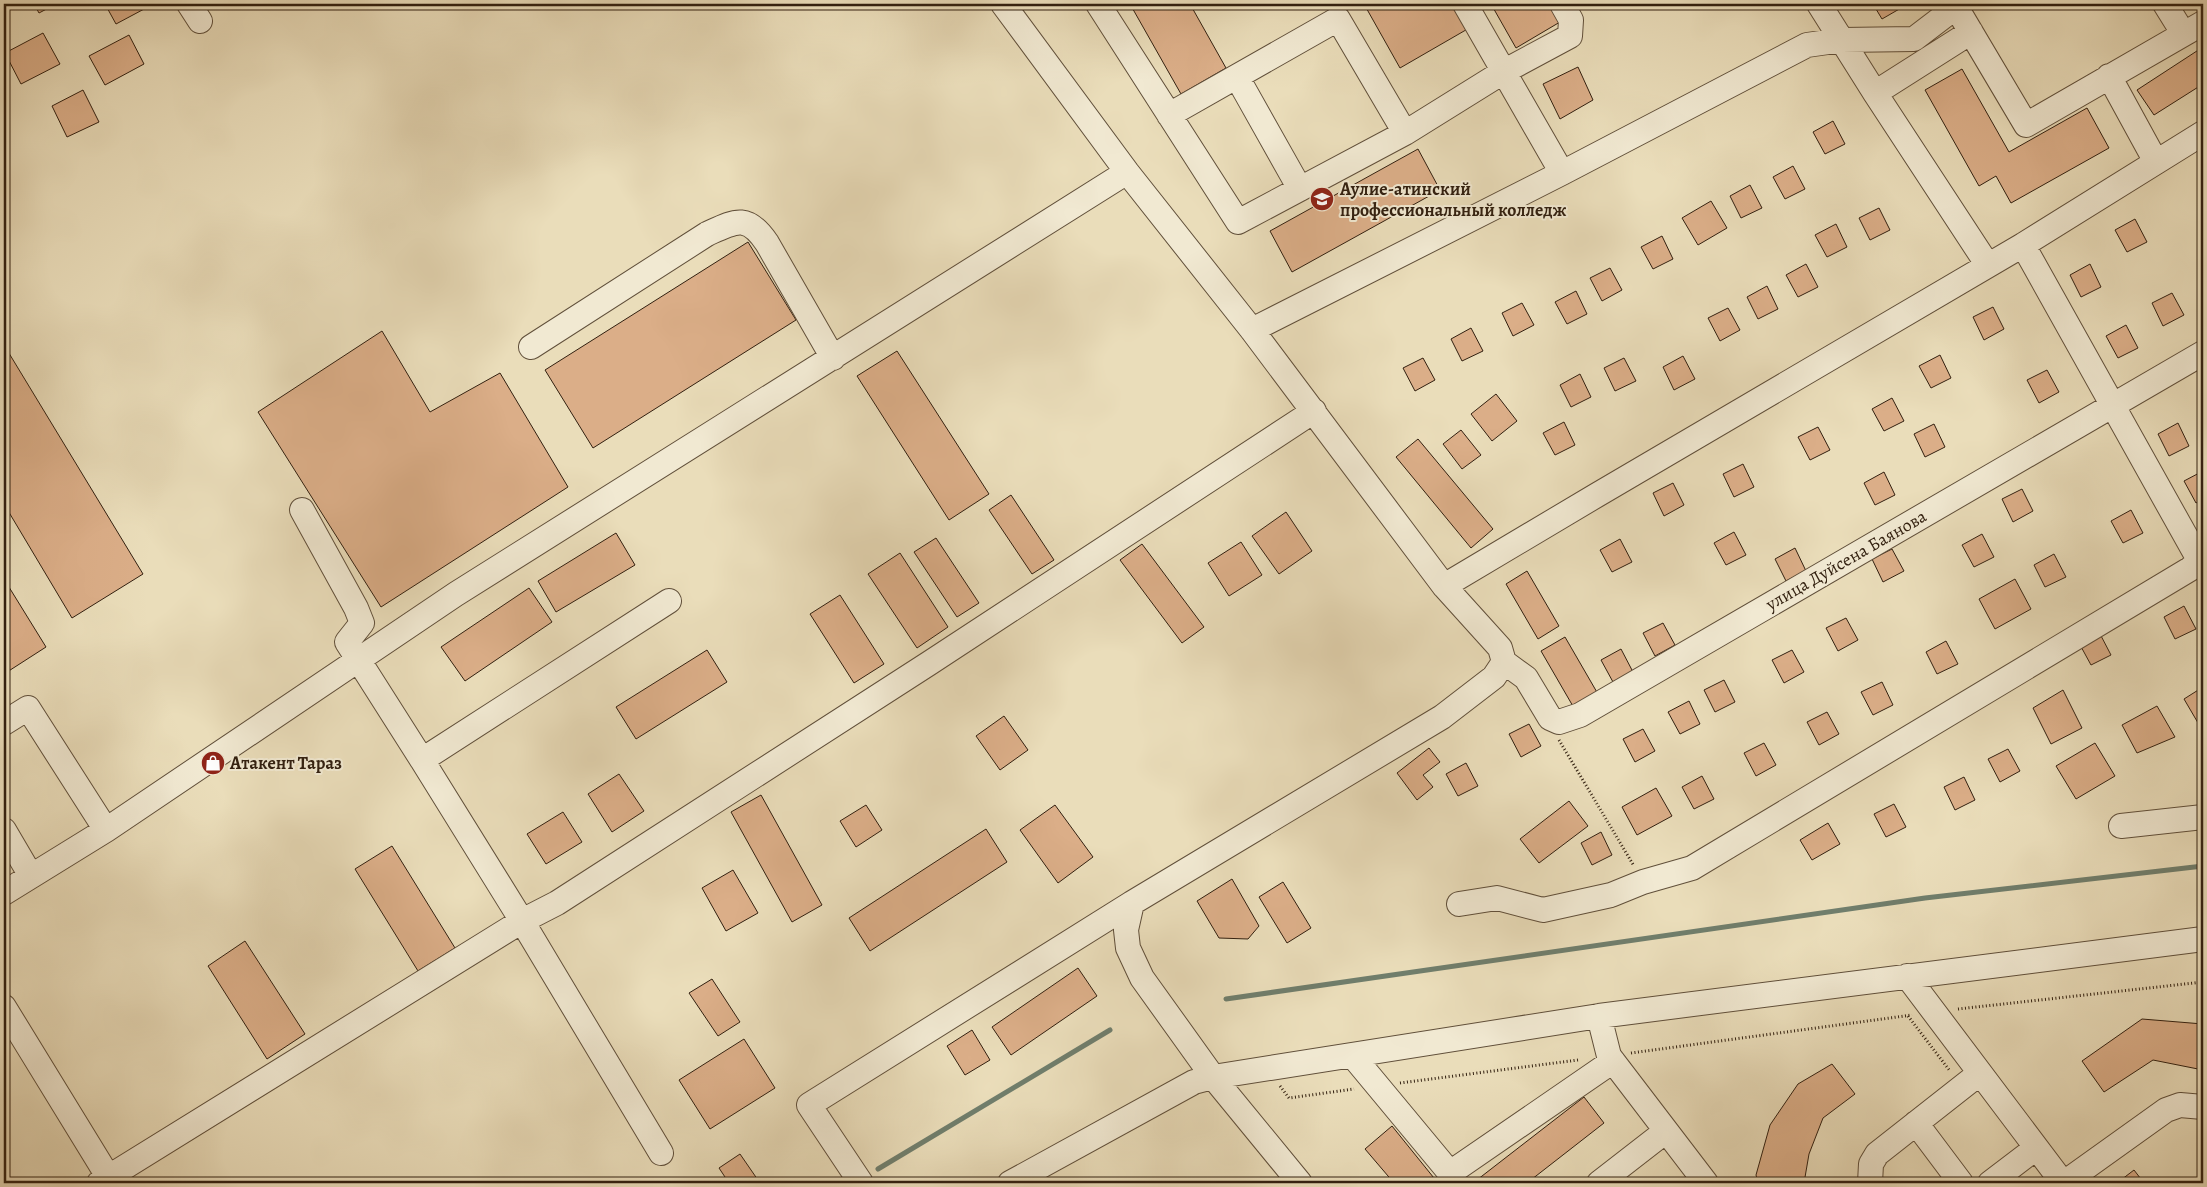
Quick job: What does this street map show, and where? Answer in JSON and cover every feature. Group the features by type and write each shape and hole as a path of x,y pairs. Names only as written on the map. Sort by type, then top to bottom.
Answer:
{"street":[{"path":"1003,4 1127,172 1252,330 1444,586 1500,648 1504,662 1526,678 1550,718 1559,722"},
{"path":"1098,4 1238,222 1404,133 1503,72 1570,36 1571,20 1562,4"},
{"path":"1465,4 1562,173"},
{"path":"1819,4 1874,93 1987,264"},
{"path":"1252,330 1562,173 1807,45 1842,40 1914,39 1957,5 1970,32 2026,125 2193,28 2165,4"},
{"path":"1169,115 1338,19 1404,133"},
{"path":"1874,93 1970,32"},
{"path":"2109,76 2156,162"},
{"path":"1236,77 1300,189"},
{"path":"1444,586 1987,264 2023,245 2203,133"},
{"path":"4,893 106,830 358,659 497,568 1127,172"},
{"path":"531,347 707,234 729,224 739,222 758,229 833,358"},
{"path":"1459,904 1497,898 1543,910 1611,895 1643,882 1692,868 2202,561 2023,245"},
{"name":"улица Дуйсена Баянова","path":"1559,722 1580,715 2203,353"},
{"path":"4,1007 106,1181 522,921 557,903 1314,411"},
{"path":"302,510 356,608 362,623 347,642 522,921 661,1154"},
{"path":"422,760 668,601"},
{"path":"861,1183 809,1105 1132,903 1442,717 1494,677 1504,662"},
{"path":"4,723 28,708 106,830"},
{"path":"2122,826 2203,817"},
{"path":"4,830 31,876"},
{"path":"1132,903 1126,930 1128,948 1142,978 1213,1077 1300,1183"},
{"path":"1010,1183 1194,1082 1213,1077 1599,1016 2203,939"},
{"path":"1907,976 2064,1183 2166,1110 2180,1106 2203,1107"},
{"path":"1599,1016 1611,1058 1706,1183"},
{"path":"1352,1055 1450,1173 1611,1058"},
{"path":"1870,1183 1871,1164 1877,1154 1980,1072"},
{"path":"1916,1123 1961,1183"},
{"path":"1598,1183 1666,1131"},
{"path":"1990,1183 2036,1148"}],"path":[{"path":"1559,722 1560,742 1643,882"},
{"path":"1266,1068 1289,1098 1611,1058 1934,1012 2203,982"}],"building":[{"path":"34,4 56,4 39,13"},
{"path":"105,4 144,4 146,8 116,24"},
{"path":"1130,4 1190,4 1226,68 1181,94"},
{"path":"1364,4 1458,4 1471,27 1400,68"},
{"path":"1491,4 1550,4 1560,22 1516,48"},
{"path":"1873,4 1908,4 1882,19"},
{"path":"43,33 60,64 21,84 5,53"},
{"path":"129,35 144,64 105,85 89,56"},
{"path":"2203,47 2203,84 2154,115 2137,90"},
{"path":"1578,67 1593,100 1560,119 1543,84"},
{"path":"1962,69 2009,152 2087,108 2109,148 2011,203 1996,176 1979,186 1925,90"},
{"path":"83,90 99,122 67,137 52,106"},
{"path":"1833,121 1845,144 1825,154 1813,132"},
{"path":"1418,149 1440,190 1292,272 1270,231"},
{"path":"1793,166 1805,189 1785,199 1773,177"},
{"path":"1750,185 1762,208 1741,218 1730,196"},
{"path":"1711,201 1727,228 1698,245 1682,218"},
{"path":"1879,208 1890,230 1870,240 1859,218"},
{"path":"2135,219 2147,242 2127,252 2115,230"},
{"path":"1836,224 1847,247 1827,257 1815,235"},
{"path":"1662,236 1673,259 1653,269 1641,247"},
{"path":"748,242 796,320 593,448 545,370"},
{"path":"1806,264 1818,287 1798,297 1786,275"},
{"path":"2090,264 2101,287 2081,297 2070,275"},
{"path":"1610,268 1622,290 1602,301 1590,278"},
{"path":"1767,286 1778,309 1758,319 1747,297"},
{"path":"1576,291 1587,314 1567,324 1555,302"},
{"path":"2172,293 2184,315 2163,326 2152,303"},
{"path":"1522,303 1534,325 1513,336 1502,313"},
{"path":"1993,307 2004,329 1984,340 1973,317"},
{"path":"1728,308 1740,330 1720,341 1708,318"},
{"path":"2126,325 2138,348 2118,358 2106,336"},
{"path":"1471,328 1483,351 1462,361 1451,339"},
{"path":"382,331 430,412 500,373 568,487 381,607 258,412"},
{"path":"4,345 143,574 72,618 4,504"},
{"path":"897,351 989,494 949,520 857,376"},
{"path":"1940,355 1951,378 1931,388 1919,366"},
{"path":"1683,356 1695,379 1674,390 1663,367"},
{"path":"1423,358 1435,380 1415,391 1403,368"},
{"path":"1624,358 1636,381 1615,391 1604,368"},
{"path":"2047,370 2059,392 2039,403 2027,380"},
{"path":"1580,374 1591,397 1571,407 1560,385"},
{"path":"1496,394 1517,421 1492,441 1471,414"},
{"path":"1892,398 1904,421 1884,431 1872,409"},
{"path":"1564,422 1575,445 1555,455 1543,433"},
{"path":"2178,423 2189,446 2169,456 2158,434"},
{"path":"1934,424 1945,447 1925,457 1914,434"},
{"path":"1818,427 1830,450 1810,460 1798,437"},
{"path":"1461,430 1481,455 1462,469 1443,444"},
{"path":"1418,439 1493,529 1471,548 1396,457"},
{"path":"1743,464 1754,487 1734,497 1723,474"},
{"path":"2203,471 2203,499 2196,503 2184,481"},
{"path":"1884,472 1895,495 1875,505 1864,483"},
{"path":"1673,483 1684,505 1664,516 1653,493"},
{"path":"2022,489 2033,511 2013,522 2002,499"},
{"path":"1011,495 1054,560 1032,574 989,510"},
{"path":"2131,510 2143,533 2123,543 2111,521"},
{"path":"1286,512 1312,551 1279,574 1252,536"},
{"path":"1734,532 1746,555 1726,565 1714,543"},
{"path":"616,533 635,565 556,612 538,581"},
{"path":"1982,534 1994,557 1974,567 1962,545"},
{"path":"936,538 979,603 957,617 914,552"},
{"path":"1620,539 1632,562 1612,572 1600,550"},
{"path":"1241,542 1262,575 1229,596 1208,563"},
{"path":"1142,544 1204,627 1182,643 1120,560"},
{"path":"1795,548 1806,571 1786,581 1775,559"},
{"path":"1892,549 1904,571 1883,582 1872,559"},
{"path":"900,553 948,627 917,648 868,574"},
{"path":"2054,554 2066,577 2045,587 2034,565"},
{"path":"1527,571 1559,626 1538,639 1506,584"},
{"path":"4,579 46,647 4,674"},
{"path":"2015,579 2031,609 1995,629 1979,599"},
{"path":"529,588 552,622 465,681 441,647"},
{"path":"840,595 884,664 854,683 810,614"},
{"path":"2184,606 2196,629 2175,639 2164,617"},
{"path":"1846,618 1858,640 1838,651 1826,628"},
{"path":"1663,623 1675,645 1655,656 1643,633"},
{"path":"2099,632 2111,655 2091,665 2079,643"},
{"path":"1565,637 1598,694 1574,708 1541,651"},
{"path":"1946,641 1958,664 1937,674 1926,652"},
{"path":"1621,649 1633,672 1613,682 1601,660"},
{"path":"707,650 727,682 636,739 616,707"},
{"path":"1792,650 1804,672 1784,683 1772,660"},
{"path":"1724,680 1735,702 1715,712 1704,690"},
{"path":"1882,682 1893,705 1873,715 1861,692"},
{"path":"2203,687 2203,726 2201,728 2184,699"},
{"path":"2063,690 2082,728 2051,744 2033,708"},
{"path":"1689,701 1700,724 1680,734 1668,712"},
{"path":"2157,706 2175,737 2137,753 2122,725"},
{"path":"1827,712 1839,734 1819,745 1807,722"},
{"path":"1004,716 1028,750 1000,770 976,736"},
{"path":"1529,724 1541,746 1521,757 1509,734"},
{"path":"1643,729 1655,751 1635,762 1623,739"},
{"path":"1764,743 1776,765 1756,776 1744,753"},
{"path":"2095,743 2115,776 2076,799 2056,766"},
{"path":"1429,748 1440,762 1423,775 1433,787 1417,800 1397,773"},
{"path":"2008,749 2020,771 2000,782 1988,759"},
{"path":"1466,763 1478,786 1458,796 1446,774"},
{"path":"619,774 644,811 612,832 588,794"},
{"path":"1702,776 1714,799 1694,809 1682,787"},
{"path":"1964,777 1975,800 1955,810 1944,787"},
{"path":"1656,788 1672,816 1637,835 1622,807"},
{"path":"761,795 822,905 792,922 731,812"},
{"path":"1569,801 1588,826 1539,863 1520,839"},
{"path":"1894,804 1906,827 1886,837 1874,814"},
{"path":"866,805 882,830 856,847 840,821"},
{"path":"1055,805 1093,857 1058,883 1020,830"},
{"path":"563,812 582,842 546,864 527,834"},
{"path":"1828,823 1840,844 1812,860 1800,840"},
{"path":"986,829 1007,862 870,951 849,918"},
{"path":"1601,832 1612,855 1592,865 1581,843"},
{"path":"392,846 455,948 418,971 355,869"},
{"path":"733,870 758,913 726,931 702,888"},
{"path":"1232,879 1259,926 1248,939 1219,938 1197,901"},
{"path":"1283,882 1311,928 1287,943 1259,897"},
{"path":"245,941 305,1034 267,1059 208,966"},
{"path":"1078,968 1097,996 1011,1055 992,1027"},
{"path":"712,979 740,1022 718,1036 689,993"},
{"path":"2142,1019 2203,1024 2203,1070 2153,1060 2104,1092 2082,1061"},
{"path":"972,1030 990,1060 965,1075 947,1046"},
{"path":"744,1039 775,1088 710,1129 679,1080"},
{"path":"1832,1064 1855,1094 1823,1118 1809,1154 1804,1183 1758,1183 1756,1175 1770,1125 1798,1084"},
{"path":"1584,1097 1604,1123 1527,1183 1473,1183"},
{"path":"1392,1126 1438,1183 1394,1183 1365,1149"},
{"path":"740,1154 760,1183 729,1183 719,1168"},
{"path":"2134,1170 2144,1183 2117,1183"}],"waterway":[{"path":"1226,999 1925,898 2203,866"},
{"path":"878,1169 1110,1030"}],"place":[{"name":"Аулие-атинский профессиональный колледж","path":"1322,199"},
{"name":"Атакент Тараз","path":"213,763"}]}
